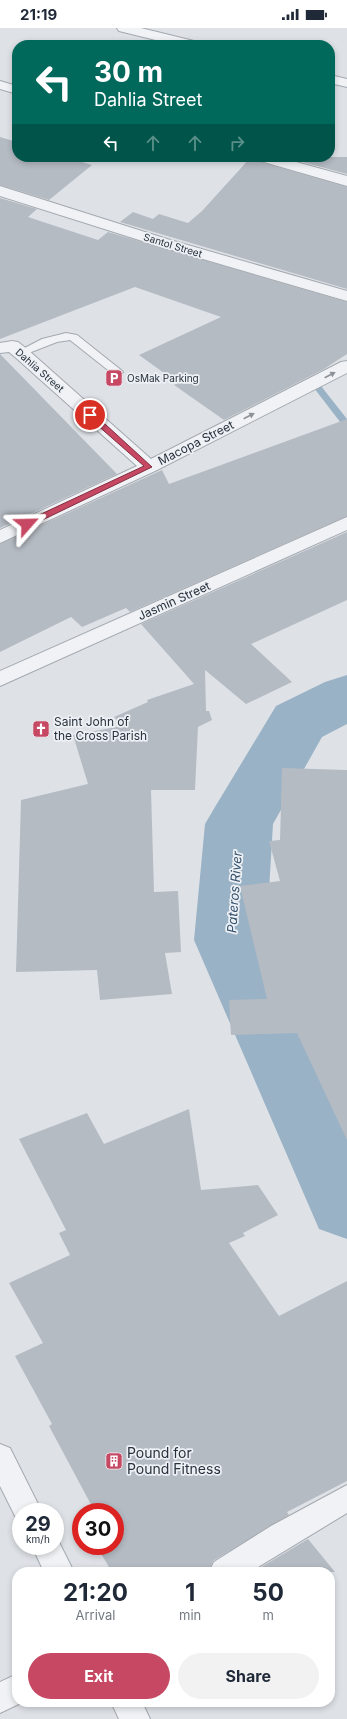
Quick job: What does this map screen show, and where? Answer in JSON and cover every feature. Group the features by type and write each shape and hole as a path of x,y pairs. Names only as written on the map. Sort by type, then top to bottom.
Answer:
{"street":[{"path":"124,28 173,40"},
{"path":"335,80 347,83"},
{"path":"0,85 12,89"},
{"path":"280,162 347,180"},
{"name":"Santol Street","path":"0,191 161,242 347,296"},
{"name":"Dahlia Street","path":"0,348 12,346 21,353 148,467"},
{"name":"Macopa Street","path":"0,537 148,467 347,366"},
{"name":"Jasmin Street","path":"0,679 347,523"},
{"path":"0,1457 23,1503"},
{"path":"232,1567 281,1536 347,1498"},
{"path":"50,1555 56,1567"},
{"path":"0,1698 12,1692"},
{"path":"128,1707 134,1719"}],"lane":[{"path":"21,353 54,339 65,336 72,337 117,372"}],"building":[{"path":"0,137 12,141 12,162 82,162 92,165 49,200 0,185"},
{"path":"335,157 347,157 347,174 303,162 335,162"},
{"path":"246,162 260,162 347,187 347,289 120,222 133,212 153,219 159,214 188,223 202,211"},
{"path":"0,198 37,209 28,217 98,240 108,232 347,302 347,354 324,369 224,420 174,385 178,383 139,355 221,317 135,287 0,339"},
{"path":"0,354 117,474 0,528"},
{"path":"347,419 347,516 130,612 126,608 82,627 71,617 0,652 0,544 162,470 169,484"},
{"path":"347,532 347,600 251,644 292,682 246,704 205,670 206,711 209,711 212,720 198,727 195,790 151,790 154,892 178,891 181,952 165,953 172,994 100,1000 97,970 16,972 21,800 88,784 73,735 122,726 114,717 148,702 147,700 194,684 141,624"},
{"path":"282,768 347,770 347,1140 297,1033 231,1035 229,1000 267,999 240,886 280,881 269,841 280,840"},
{"path":"189,1109 201,1190 258,1185 278,1215 243,1233 245,1236 229,1243 279,1316 347,1281 347,1481 287,1512 289,1515 213,1561 210,1567 109,1567 102,1555 124,1555 124,1503 90,1503 49,1426 52,1424 15,1356 43,1343 9,1283 70,1255 59,1233 66,1230 19,1139 87,1113 104,1144"},
{"path":"308,1539 331,1567 261,1567"}],"waterway":[{"path":"318,388 347,425"},
{"name":"Pateros River","path":"347,697 299,722 239,824 230,940 347,1205"}],"place":[{"name":"OsMak Parking","path":"114,378"},
{"name":"Saint John of the Cross Parish","path":"41,729"},
{"name":"Pound for Pound Fitness","path":"114,1461"}],"route":[{"path":"27,524 148,467 90,415"}]}
